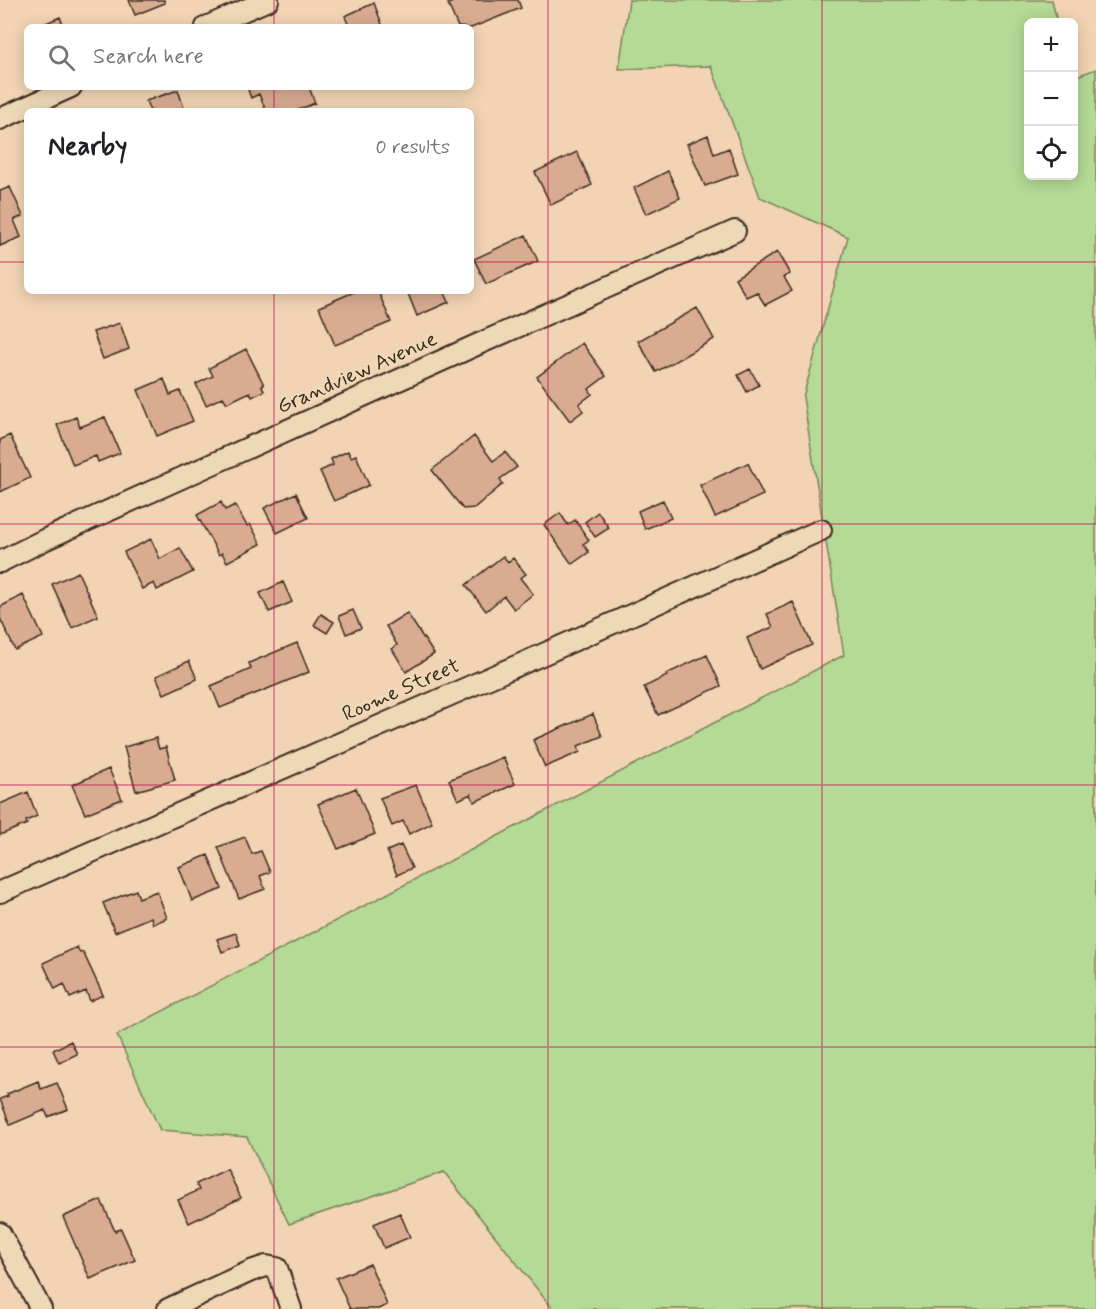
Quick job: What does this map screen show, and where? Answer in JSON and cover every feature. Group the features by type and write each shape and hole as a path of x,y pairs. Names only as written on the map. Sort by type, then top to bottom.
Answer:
{"street":[{"path":"213,24 268,0"},
{"path":"24,108 64,90"},
{"path":"0,119 24,108"},
{"name":"Grandview Avenue","path":"0,562 46,539 462,351 735,231"},
{"name":"Roome Street","path":"0,892 527,662 821,530"},
{"path":"0,1233 40,1309"},
{"path":"168,1309 266,1266 277,1268 291,1309"}],"green space":[{"path":"629,0 1052,0 1056,18 1024,18 1024,180 1078,180 1078,76 1096,69 1096,1309 553,1309 444,1172 289,1224 247,1137 160,1130 117,1035 844,655 803,397 848,237 760,197 711,66 619,69"}],"building":[{"path":"129,0 164,0 165,3 135,15"},
{"path":"457,0 518,0 521,8 474,27 474,24 457,24 448,4"},
{"path":"374,3 382,24 348,24 345,16"},
{"path":"60,17 63,24 44,24"},
{"path":"178,90 184,108 149,108 146,101"},
{"path":"248,90 310,90 315,103 303,108 265,108 259,94 251,98"},
{"path":"708,135 714,154 729,148 738,174 705,186 687,144"},
{"path":"577,152 592,185 551,205 535,172"},
{"path":"668,171 680,198 646,214 634,188"},
{"path":"10,187 23,216 14,220 21,237 0,246 0,191"},
{"path":"526,235 538,261 486,284 474,259"},
{"path":"777,252 790,274 784,277 792,291 765,305 757,292 746,297 735,278"},
{"path":"349,294 379,294 391,322 335,345 319,307"},
{"path":"408,294 445,294 449,302 417,316"},
{"path":"697,308 714,339 656,372 638,341"},
{"path":"120,323 129,349 103,359 93,332"},
{"path":"582,343 606,376 589,389 592,394 579,404 583,411 570,421 537,377"},
{"path":"246,349 264,385 262,386 264,391 252,397 250,392 227,403 223,397 206,405 196,384 213,376 209,368"},
{"path":"750,369 759,385 747,392 738,375"},
{"path":"164,379 170,395 180,391 193,421 157,436 138,390"},
{"path":"76,417 80,427 105,417 120,453 98,462 96,456 73,465 57,425"},
{"path":"10,435 30,478 0,492 0,440"},
{"path":"474,436 493,461 505,452 517,467 500,479 503,484 474,508 463,509 432,470"},
{"path":"348,451 351,457 356,455 369,485 334,501 320,471 333,465 331,459"},
{"path":"748,463 763,495 715,517 700,485"},
{"path":"296,493 308,518 277,533 264,508"},
{"path":"663,500 671,518 645,529 638,511"},
{"path":"221,502 225,510 235,505 247,526 250,524 261,544 227,562 222,553 219,555 197,515"},
{"path":"598,512 609,528 595,537 585,522"},
{"path":"560,513 568,525 575,520 589,540 583,544 589,552 572,564 544,525"},
{"path":"151,539 160,559 180,548 193,572 157,590 154,583 142,589 124,552"},
{"path":"503,556 508,562 513,558 526,574 520,578 533,594 514,609 504,596 486,611 466,585"},
{"path":"78,572 98,616 72,628 52,584"},
{"path":"283,582 292,602 269,612 260,593"},
{"path":"23,595 43,637 15,650 0,618 0,607"},
{"path":"793,602 812,645 760,669 747,638 773,627 767,614"},
{"path":"353,610 361,628 346,634 339,616"},
{"path":"407,613 434,654 406,672 392,649 397,645 386,626"},
{"path":"321,614 334,622 327,633 314,625"},
{"path":"297,643 309,672 220,708 211,686 251,669 249,663"},
{"path":"707,655 721,686 658,715 644,687"},
{"path":"189,661 197,679 164,694 156,676"},
{"path":"593,714 602,736 578,746 580,752 545,767 533,740"},
{"path":"156,738 159,749 166,747 175,780 136,791 124,747"},
{"path":"503,757 515,784 474,802 471,794 458,800 449,780"},
{"path":"109,769 122,799 85,814 72,785"},
{"path":"416,785 432,823 409,834 403,821 392,826 380,798"},
{"path":"356,788 375,834 338,849 318,804"},
{"path":"28,792 37,816 26,821 27,824 0,835 0,804"},
{"path":"245,837 252,854 261,851 270,872 260,876 265,889 239,899 218,847"},
{"path":"401,845 412,868 397,875 387,851"},
{"path":"208,855 222,889 192,901 179,867"},
{"path":"136,890 139,898 157,891 167,918 153,924 151,917 115,932 103,903"},
{"path":"236,933 240,945 222,952 217,939"},
{"path":"77,947 80,953 83,952 103,995 90,1001 86,991 70,998 64,984 55,989 43,963"},
{"path":"71,1041 77,1054 59,1063 53,1050"},
{"path":"38,1081 41,1089 57,1083 68,1109 48,1117 45,1110 10,1125 0,1099"},
{"path":"227,1169 241,1198 189,1223 178,1200 199,1190 196,1184"},
{"path":"101,1200 115,1231 121,1229 135,1260 90,1279 63,1217"},
{"path":"400,1213 410,1237 384,1248 374,1224"},
{"path":"370,1264 387,1305 378,1309 350,1309 336,1278"}]}
